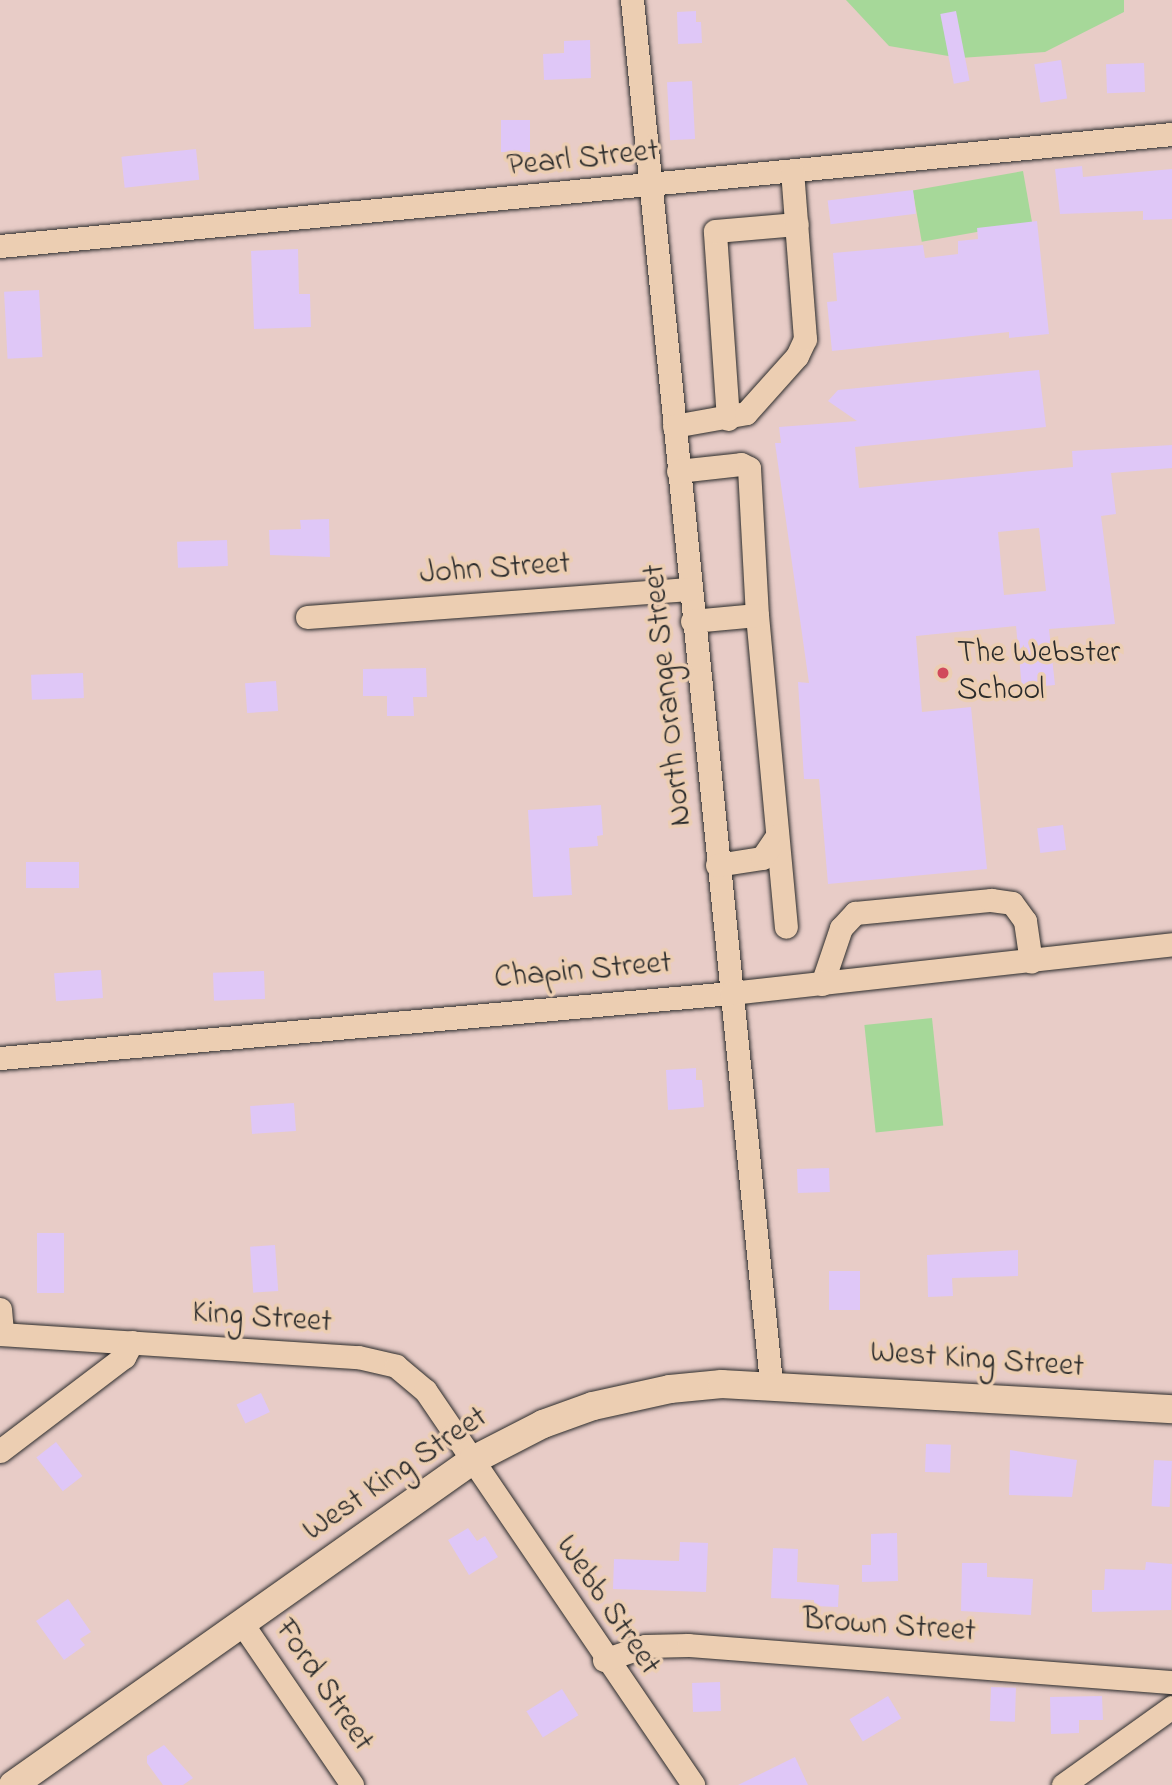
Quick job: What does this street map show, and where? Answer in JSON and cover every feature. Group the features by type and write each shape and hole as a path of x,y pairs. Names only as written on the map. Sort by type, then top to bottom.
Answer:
{"main road":[{"name":"West King Street","path":"13,1785 473,1460 543,1424 618,1400 722,1384 771,1384 1172,1409"}],"street":[{"name":"North Orange Street","path":"632,0 692,621 771,1384"},
{"name":"Pearl Street","path":"0,246 1172,134"},
{"path":"674,426 729,419 759,403 805,339 792,171"},
{"path":"729,419 715,231 797,224"},
{"path":"678,471 741,464 749,468 757,615 786,927"},
{"name":"John Street","path":"307,617 689,589"},
{"path":"692,621 757,615"},
{"path":"718,865 762,858 777,836"},
{"path":"822,984 841,928 855,914 991,900 1012,902 1026,920 1031,962"},
{"name":"Chapin Street","path":"0,1058 731,993 1031,962 1172,944"},
{"path":"0,1309 1,1334"},
{"name":"King Street","path":"1,1334 377,1359 404,1371 425,1390 473,1460"},
{"path":"0,1451 124,1357 132,1342"},
{"name":"Webb Street","path":"473,1460 604,1660 693,1785"},
{"name":"Ford Street","path":"241,1622 352,1785"},
{"name":"Brown Street","path":"604,1660 645,1646 688,1645 1172,1682"},
{"path":"1063,1785 1172,1707"}],"green space":[{"path":"846,0 1124,0 1124,12 1045,52 960,58 889,46"},
{"path":"1023,171 1032,222 922,242 913,190"},
{"path":"932,1018 943,1125 876,1133 864,1025"}],"building":[{"path":"696,11 696,22 701,22 702,43 678,44 677,12"},
{"path":"956,11 970,81 954,84 940,14"},
{"path":"590,40 591,78 544,80 543,54 564,53 564,41"},
{"path":"1061,60 1067,99 1040,103 1034,64"},
{"path":"1144,63 1145,92 1107,93 1106,64"},
{"path":"692,81 695,139 670,140 667,82"},
{"path":"501,120 530,120 530,152 501,152"},
{"path":"196,149 199,180 125,188 121,157"},
{"path":"1082,166 1083,177 1172,169 1172,219 1143,220 1143,211 1060,214 1055,169"},
{"path":"913,190 916,214 831,224 828,200"},
{"path":"1037,221 1049,334 1009,338 1009,332 832,351 827,302 837,301 833,253 923,245 925,258 958,254 958,241 978,239 977,228"},
{"path":"298,249 299,294 310,294 311,327 254,329 251,251"},
{"path":"39,290 43,357 8,359 4,292"},
{"path":"1039,370 1046,427 855,447 859,488 1073,467 1072,451 1172,445 1172,468 1111,473 1116,514 1101,516 1115,624 1049,629 1055,685 1022,688 1016,626 916,636 922,712 971,707 987,869 828,884 819,779 804,779 798,682 809,683 775,443 781,443 779,427 857,421 828,401 838,390","holes":["1039,528 1046,591 1004,595 998,532"]},
{"path":"329,519 330,557 270,555 269,530 301,529 300,520"},
{"path":"227,540 228,566 178,568 177,542"},
{"path":"426,668 427,697 413,697 414,716 387,716 387,696 363,696 363,669"},
{"path":"83,673 84,698 32,700 31,675"},
{"path":"276,681 278,711 247,713 245,683"},
{"path":"601,805 603,835 597,836 598,846 569,848 572,895 533,897 528,810"},
{"path":"1063,825 1066,850 1040,853 1037,828"},
{"path":"26,862 79,862 79,888 26,888"},
{"path":"101,970 103,998 56,1001 54,973"},
{"path":"264,971 265,999 214,1001 213,973"},
{"path":"696,1068 696,1080 702,1080 704,1107 668,1110 666,1070"},
{"path":"294,1103 296,1131 252,1134 250,1106"},
{"path":"829,1168 830,1192 798,1193 797,1169"},
{"path":"37,1233 64,1233 64,1293 37,1293"},
{"path":"275,1245 278,1291 253,1293 250,1247"},
{"path":"1018,1250 1018,1276 952,1278 953,1296 928,1297 927,1255"},
{"path":"829,1271 860,1271 860,1310 829,1310"},
{"path":"261,1393 270,1412 245,1423 237,1404"},
{"path":"56,1442 82,1476 63,1491 36,1457"},
{"path":"926,1444 951,1445 950,1473 925,1472"},
{"path":"1010,1450 1077,1460 1072,1497 1009,1495"},
{"path":"1154,1460 1172,1461 1170,1507 1152,1506"},
{"path":"468,1528 477,1541 485,1536 498,1557 469,1575 448,1540"},
{"path":"897,1533 898,1581 862,1582 862,1565 871,1565 871,1534"},
{"path":"680,1542 708,1543 706,1592 613,1589 614,1559 679,1561"},
{"path":"773,1548 798,1549 797,1582 839,1585 838,1607 814,1606 814,1600 771,1598"},
{"path":"1146,1562 1172,1564 1171,1610 1092,1612 1092,1590 1104,1590 1105,1569 1145,1570"},
{"path":"962,1563 987,1563 987,1577 1033,1579 1031,1615 961,1611"},
{"path":"68,1599 91,1632 80,1639 85,1645 64,1660 36,1621"},
{"path":"720,1682 721,1711 693,1712 692,1683"},
{"path":"991,1687 1016,1688 1015,1722 990,1721"},
{"path":"562,1689 578,1715 543,1738 526,1711"},
{"path":"888,1696 901,1718 863,1741 849,1719"},
{"path":"1102,1696 1103,1720 1079,1720 1079,1733 1051,1734 1050,1697"},
{"path":"164,1745 193,1778 183,1785 163,1785 147,1763 147,1756"},
{"path":"795,1757 808,1785 738,1785"}],"place":[{"name":"The Webster School","path":"943,673"}]}
